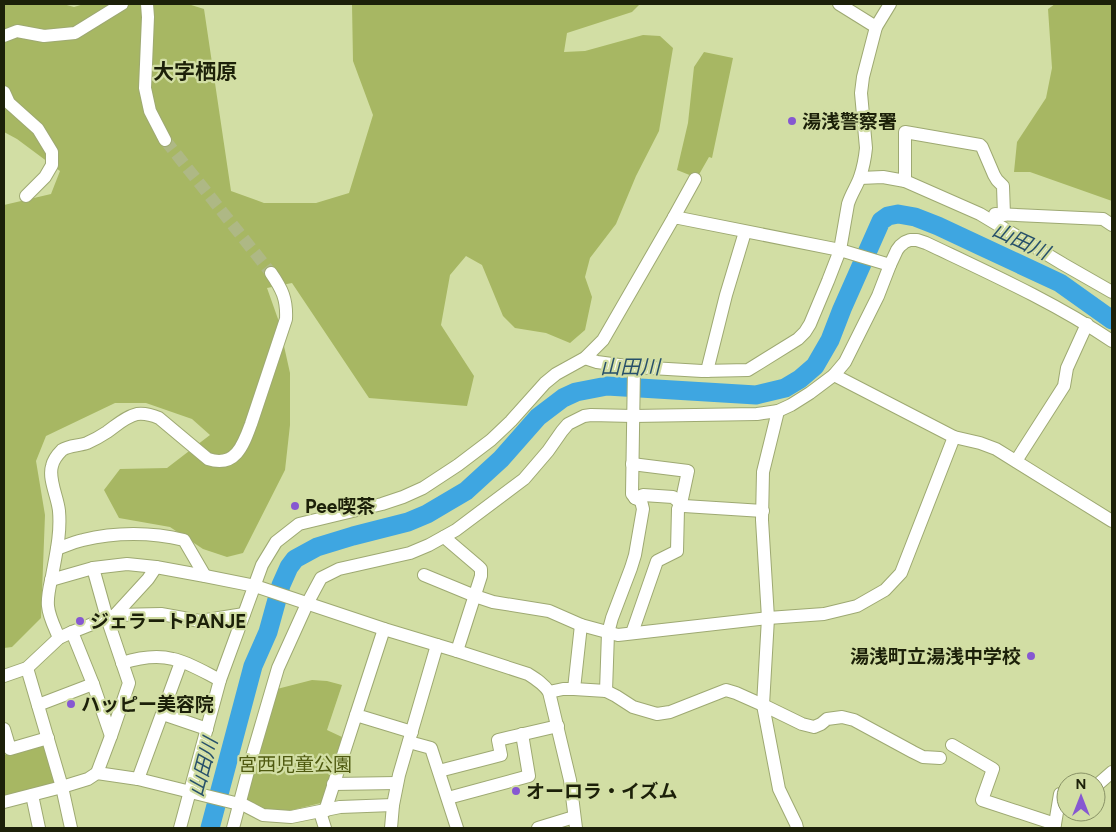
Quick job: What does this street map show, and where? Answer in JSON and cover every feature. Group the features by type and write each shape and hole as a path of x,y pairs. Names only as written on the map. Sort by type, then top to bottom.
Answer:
{"street":[{"path":"4,36 18,31 44,36 75,33 122,4"},
{"path":"147,4 144,88 150,111 165,140"},
{"path":"839,4 876,27"},
{"path":"585,358 634,370 748,370 798,339 805,332 844,251 848,204 850,196 860,178 866,148 861,93 865,69 876,27 890,4"},
{"path":"4,92 9,102 38,128 52,152 52,165 45,177 26,196"},
{"path":"905,181 905,132 980,145 997,180 1003,186 1004,215"},
{"path":"860,178 883,177 905,181 980,214 1112,292"},
{"path":"180,828 193,793 220,680 244,614 260,588 262,565 276,542 300,524 382,504 424,488 492,440 545,383 556,374 585,358 603,340 695,179"},
{"path":"980,214 1103,219 1112,225"},
{"path":"674,217 844,251 885,264"},
{"path":"707,371 726,295 745,232"},
{"path":"234,828 237,803 278,668 303,603 321,578 339,569 410,553 430,545 456,530 524,479 568,424 592,414 757,414 778,411 791,405 834,375 846,362 878,296 885,264 905,242 917,240 1053,304 1087,324 1112,342"},
{"path":"59,638 49,613 48,595 57,549 59,512 51,475 52,467 61,451 68,447 87,443 128,417 144,414 159,418 208,459 214,461 228,460 233,457 246,439 252,424 286,319 284,296 271,273"},
{"path":"1016,461 1064,386 1067,368 1087,324"},
{"path":"606,691 608,633 635,555 643,505 641,500 635,498 632,494 634,370"},
{"path":"834,375 954,437 996,449 1112,521"},
{"path":"778,411 763,472 768,618 763,705 779,789 797,828"},
{"path":"424,575 493,602 549,611 581,625 618,635 768,618 824,614 857,606 885,590 901,573 954,437"},
{"path":"632,464 688,471 678,509 677,551 657,561 635,555"},
{"path":"635,498 643,495 673,497 684,506 763,511"},
{"path":"57,549 81,540 128,535 153,535 184,540 205,576"},
{"path":"444,537 481,569 482,576 457,651"},
{"path":"632,633 657,561"},
{"path":"51,580 93,568 127,564 205,576 260,588 528,674 538,680 549,692 570,780 575,822 538,828"},
{"path":"111,616 148,579 156,567"},
{"path":"4,802 88,780 97,772 111,736 129,683 111,616 93,568"},
{"path":"4,676 27,668 59,638 111,616 161,614 200,621 244,614"},
{"path":"574,689 581,625"},
{"path":"325,828 322,811 333,784 384,629"},
{"path":"72,632 111,736"},
{"path":"390,828 397,783 438,645"},
{"path":"122,662 152,658 173,659 220,680"},
{"path":"138,780 181,662"},
{"path":"27,668 62,787 71,828"},
{"path":"38,705 93,684"},
{"path":"549,692 563,689 606,691 633,707 657,714 670,712 726,690 802,724 814,727 822,724 827,719 842,717 854,720 923,757 940,758"},
{"path":"163,714 207,728"},
{"path":"356,715 410,737 431,748 457,828"},
{"path":"439,772 501,754 498,740 558,726"},
{"path":"4,729 10,749 48,738"},
{"path":"448,798 529,776 522,734"},
{"path":"952,745 993,769 982,800 1054,826"},
{"path":"97,772 237,803 263,815 291,817 340,807 393,805"},
{"path":"333,784 397,783"},
{"path":"32,795 39,828"}],"green space":[{"path":"4,4 63,4 74,7 84,4 188,4 204,9 231,191 264,203 316,203 349,193 373,115 353,61 352,4 640,4 632,12 567,33 564,52 585,51 643,35 660,36 673,48 659,131 636,176 616,224 590,258 585,277 592,297 585,330 570,343 546,333 515,328 503,316 482,265 466,256 450,275 441,325 474,376 467,406 369,398 292,283 267,288 278,319 290,373 290,425 285,470 243,553 227,557 203,549 170,527 119,518 104,490 120,469 167,468 210,435 192,419 146,403 115,403 46,436 36,461 45,515 41,618 12,647 4,648 4,205 51,194 60,171 17,139 4,132"},
{"path":"1055,4 1112,5 1112,201 1030,172 1014,172 1017,142 1046,98 1052,68 1048,9"},
{"path":"704,52 733,58 712,158 709,157 697,178 677,170 688,123 694,67"},
{"name":"宮西児童公園","path":"312,680 342,685 327,730 342,737 325,802 284,812 264,809 250,804 247,798 277,689"},
{"path":"44,744 56,783 4,796 4,755"}],"waterway":[{"name":"山田川","path":"210,828 253,666 268,632 281,585 295,559 317,547 408,522 427,514 466,491 501,459 538,417 563,398 576,392 607,386 756,395 785,388 800,379 815,366 830,340 881,221 888,216 898,214 915,217 938,226 1060,283 1112,320"}],"tunnel":[{"path":"165,140 271,273"}],"place":[{"name":"湯浅警察署","path":"792,121"},
{"name":"Pee喫茶","path":"295,506"},
{"name":"ジェラートPANJE","path":"80,621"},
{"name":"湯浅町立湯浅中学校","path":"1031,656"},
{"name":"ハッピー美容院","path":"71,704"},
{"name":"オーロラ・イズム","path":"516,791"}],"district":[{"name":"大字栖原","path":"195,71"}]}
